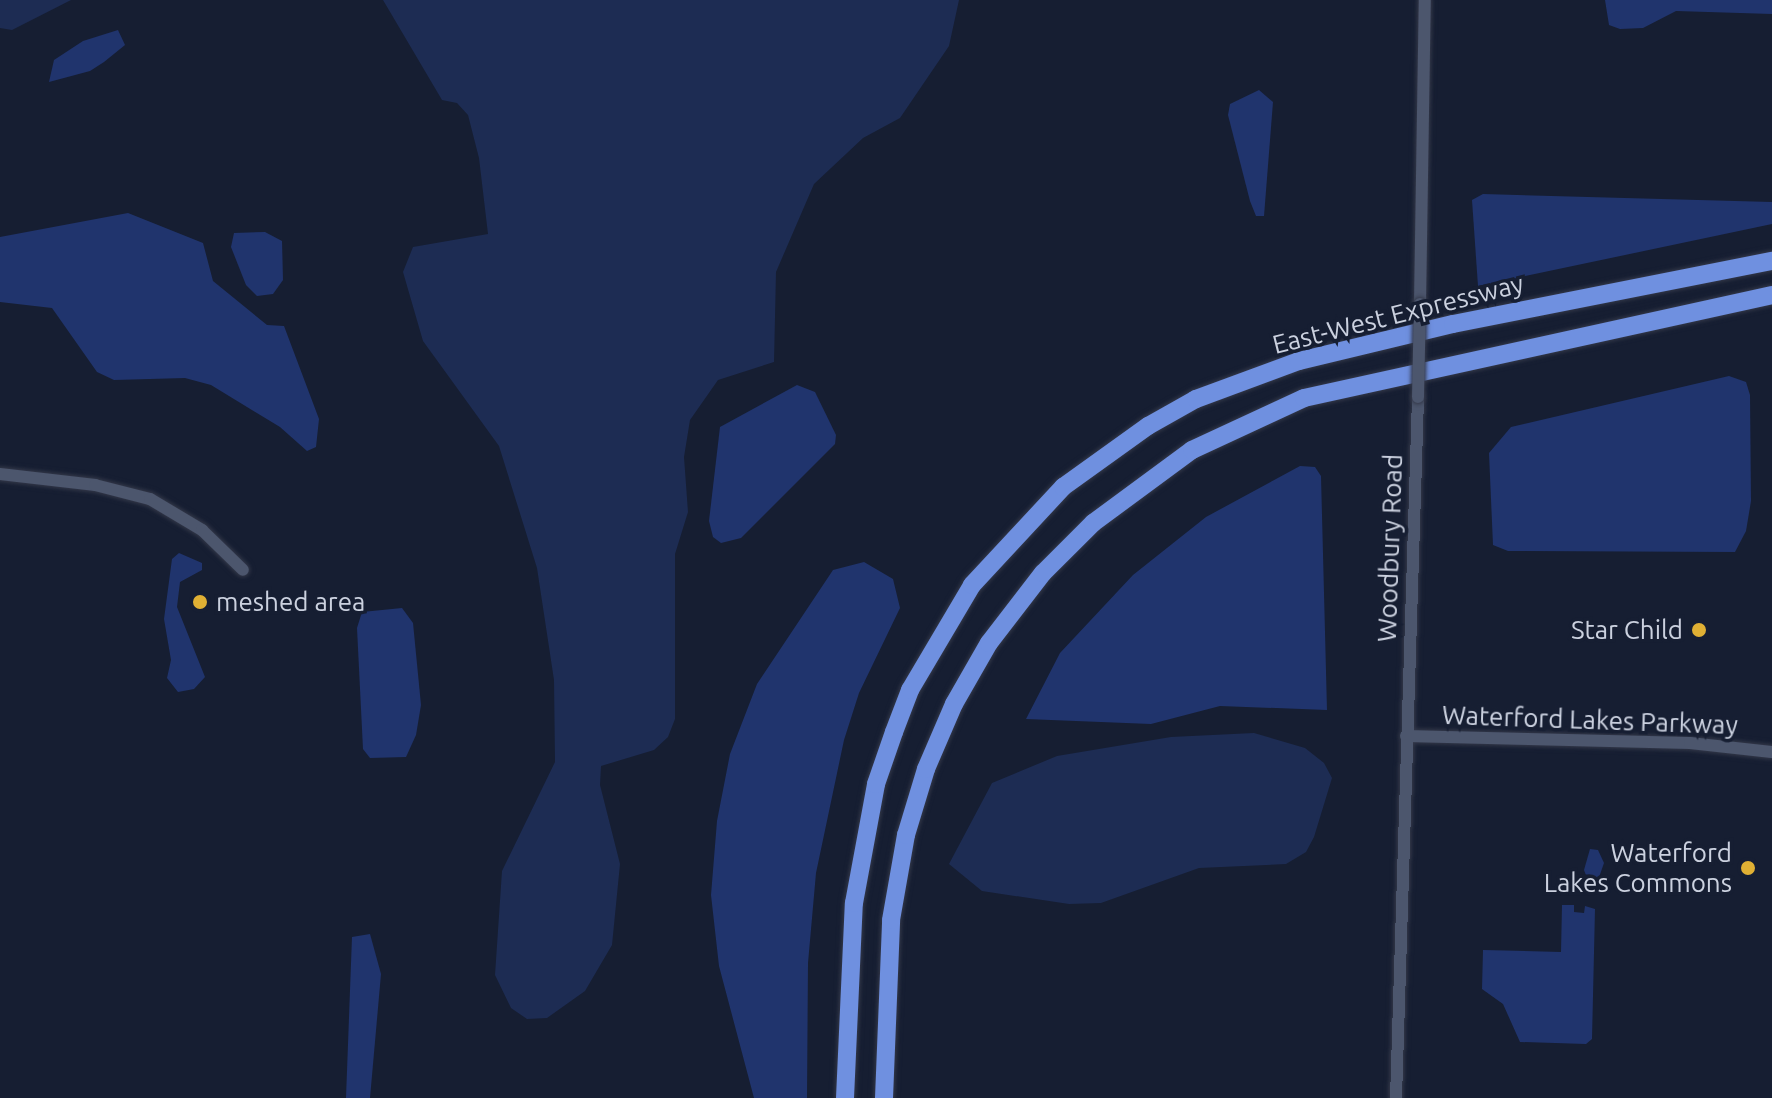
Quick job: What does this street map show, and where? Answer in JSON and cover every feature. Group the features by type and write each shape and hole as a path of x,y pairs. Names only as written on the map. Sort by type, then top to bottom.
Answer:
{"highway":[{"name":"East-West Expressway","path":"845,1098 854,903 876,784 894,732 910,690 972,585 1063,487 1148,426 1196,399 1299,361 1453,324 1772,261"},
{"path":"884,1098 891,920 906,835 926,769 954,704 989,643 1043,573 1093,523 1192,450 1304,398 1772,295"}],"street":[{"name":"Woodbury Road","path":"1396,1098 1418,397 1425,0"},
{"path":"0,474 109,487 150,499 202,530 243,570"},
{"name":"Waterford Lakes Parkway","path":"1406,736 1690,743 1772,752"}],"shaded area":[{"path":"0,0 71,0 12,30 0,28"},
{"path":"383,0 959,0 949,46 900,118 863,138 814,184 776,272 774,362 718,380 690,420 684,457 688,512 675,554 675,719 668,737 654,750 601,766 600,785 620,864 612,945 585,991 547,1018 527,1019 511,1008 495,975 502,871 555,762 554,680 537,568 499,446 423,341 403,272 413,247 488,234 479,158 468,115 457,103 442,100"},
{"path":"1605,0 1772,0 1772,14 1676,11 1643,28 1620,29 1609,25"},
{"path":"118,30 125,45 104,62 90,71 49,82 54,60 83,41"},
{"path":"1259,90 1273,102 1264,216 1256,216 1250,201 1228,115 1230,104"},
{"path":"1483,194 1772,202 1772,224 1478,286 1472,200"},
{"path":"128,213 203,243 213,281 267,325 284,326 319,419 316,447 307,451 280,427 211,385 185,378 114,380 97,372 52,308 0,302 0,237"},
{"path":"265,232 282,241 283,280 273,294 257,296 246,285 231,247 234,233"},
{"path":"1729,376 1746,382 1750,395 1751,501 1746,531 1735,552 1508,551 1493,545 1489,453 1511,427"},
{"path":"797,385 815,392 836,435 835,444 741,538 721,543 713,537 709,521 720,427"},
{"path":"1300,466 1315,467 1321,476 1327,710 1220,706 1151,724 1026,719 1060,653 1133,575 1206,517"},
{"path":"179,553 202,563 202,570 180,582 177,607 205,677 194,689 178,692 167,678 171,660 164,619 172,559"},
{"path":"864,562 893,579 900,608 859,693 844,740 816,873 808,963 807,1098 754,1098 719,966 711,895 717,821 730,754 757,684 833,570"},
{"path":"402,608 413,623 421,705 416,735 406,757 370,758 363,749 357,628 362,612"},
{"path":"1254,733 1305,748 1324,763 1332,778 1314,837 1306,852 1286,864 1199,868 1101,903 1069,904 982,891 949,864 992,783 1057,756 1171,737"},
{"path":"1590,849 1598,850 1604,863 1597,883 1589,883 1584,870"},
{"path":"1562,905 1574,905 1574,912 1584,913 1585,906 1595,909 1592,1039 1586,1044 1520,1042 1503,1004 1482,989 1483,950 1561,952"},
{"path":"370,934 381,974 370,1098 346,1098 352,937"}],"place":[{"name":"meshed area","path":"200,602"},
{"name":"Star Child","path":"1699,630"},
{"name":"Waterford Lakes Commons","path":"1748,868"}]}
